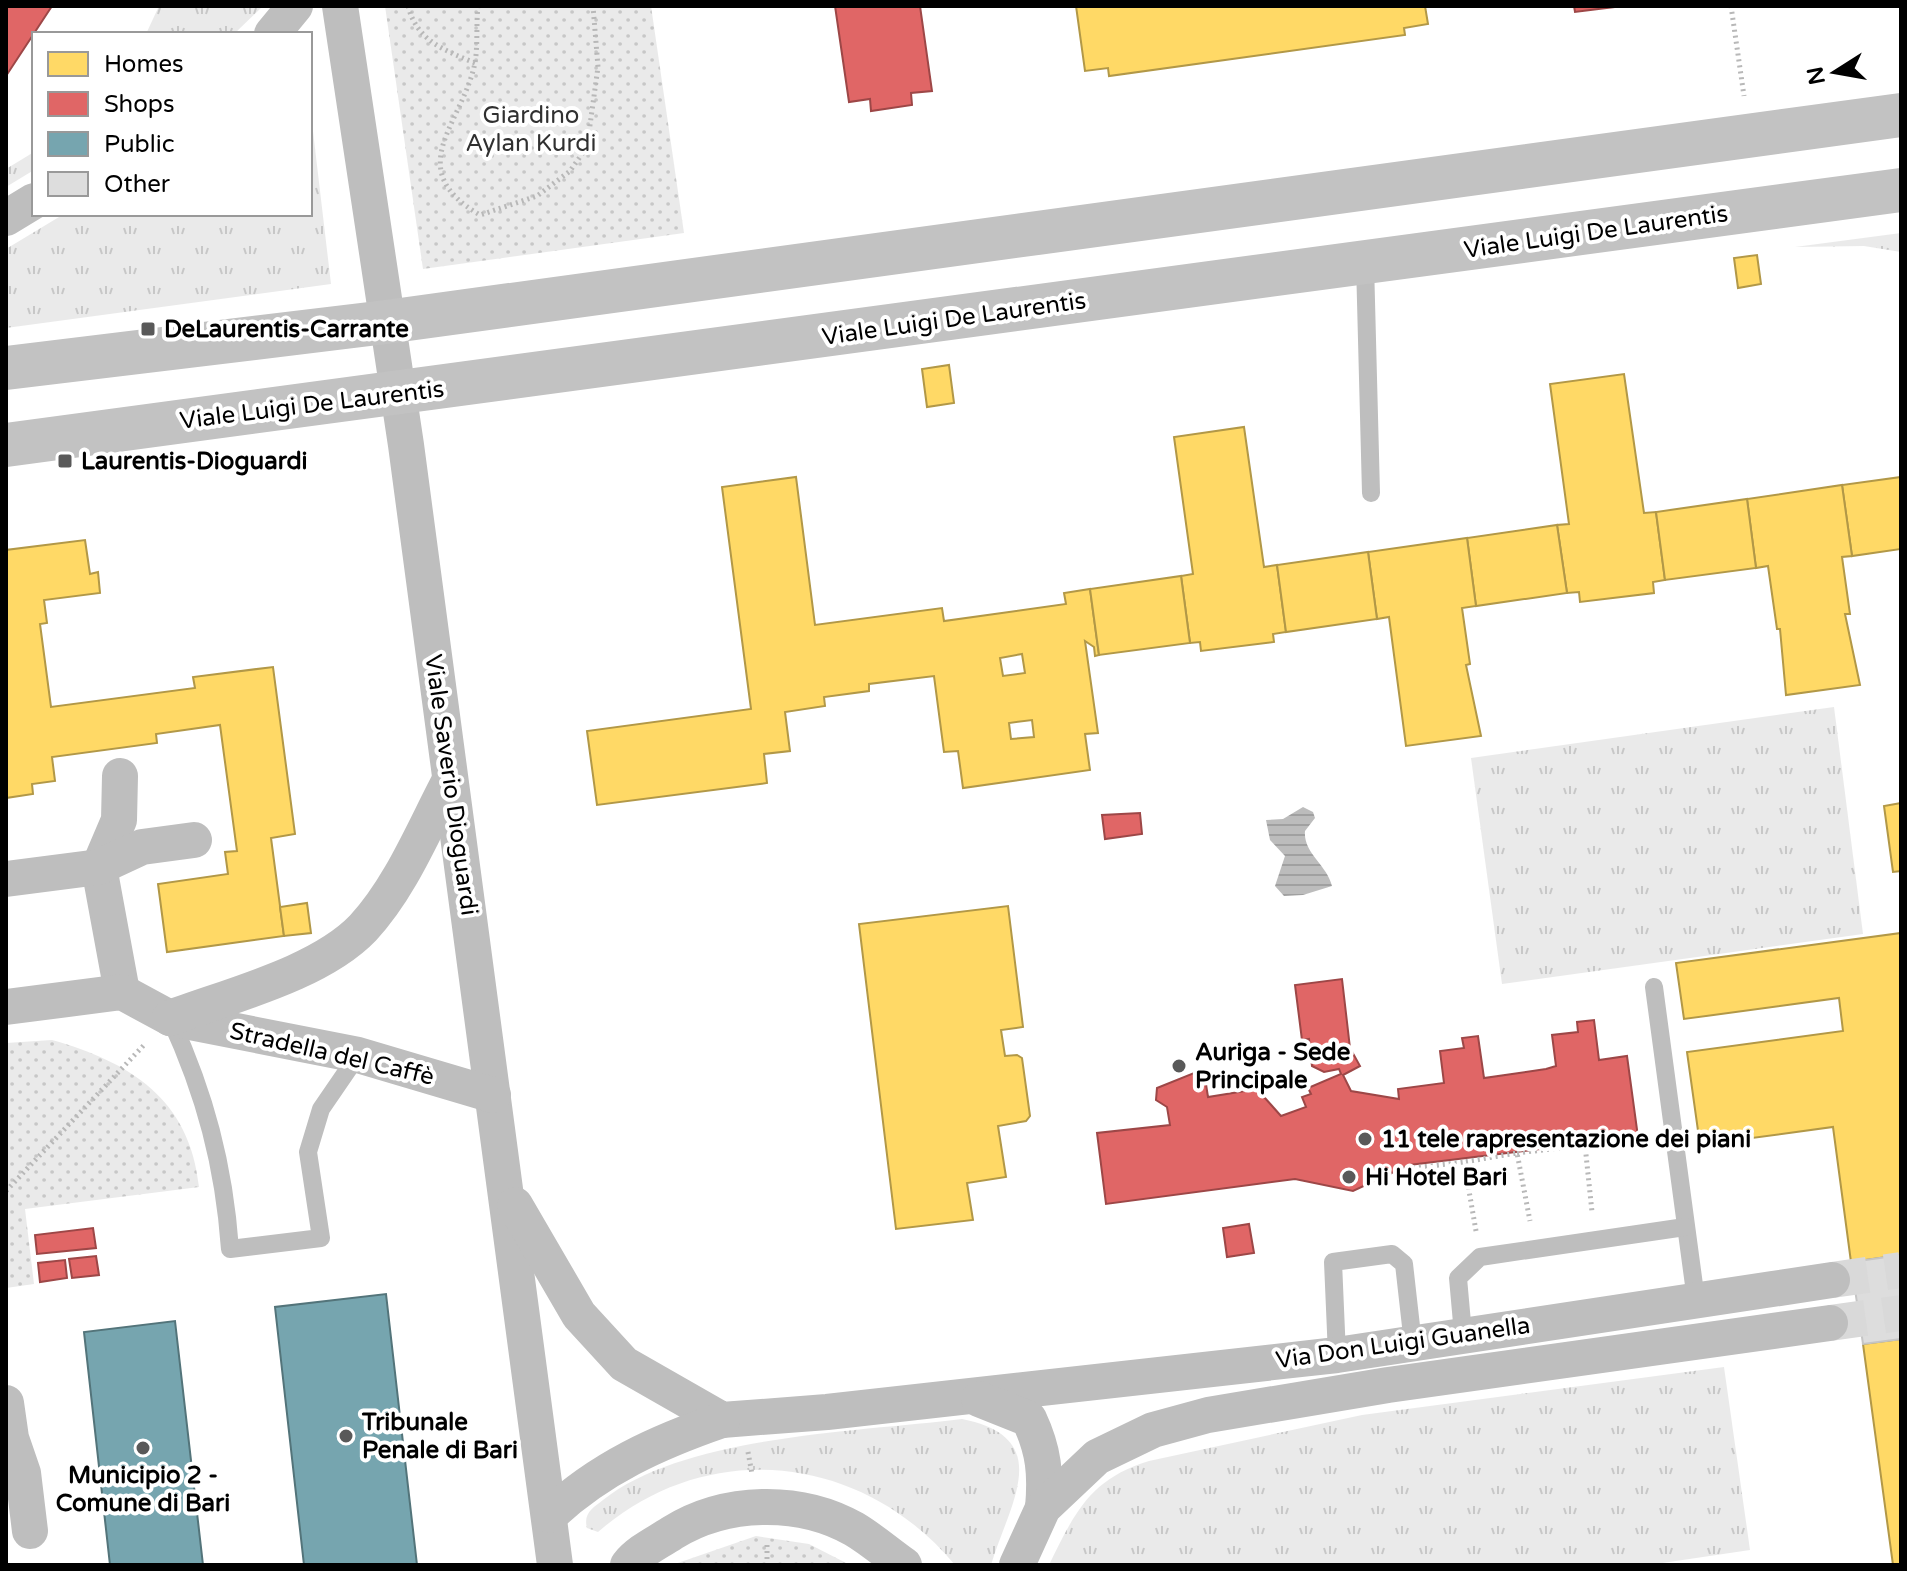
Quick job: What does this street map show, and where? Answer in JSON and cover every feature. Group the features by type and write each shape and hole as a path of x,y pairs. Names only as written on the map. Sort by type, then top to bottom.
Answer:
{"street":[{"path":"274,32 295,6"},
{"name":"Viale Saverio Dioguardi","path":"340,6 397,395 555,1565"},
{"path":"6,368 386,322 1901,115"},
{"name":"Viale Luigi De Laurentis","path":"6,445 397,395 1901,190"},
{"path":"6,218 32,202"},
{"path":"6,1007 122,992 99,867 119,820 120,776"},
{"name":"Stradella del Caffè","path":"170,1018 288,974 329,954 362,929 390,891 450,780"},
{"path":"6,879 99,867 142,847 194,840"},
{"name":"Stradella del Caffè","path":"122,992 170,1018 358,1055 493,1095"},
{"path":"505,1182 524,1223 579,1315 624,1364 732,1420"},
{"name":"Via Don Luigi Guanella","path":"550,1515 570,1496 625,1459 663,1440 732,1420 1337,1355 1832,1280"},
{"name":"Via Don Luigi Guanella","path":"1043,1508 1097,1457 1153,1430 1208,1415 1404,1383 1830,1323"},
{"name":"Via Don Luigi Guanella","path":"974,1396 1029,1419 1043,1449 1046,1474 1043,1508 1017,1565"},
{"path":"8,1427 23,1473 30,1531"},
{"path":"628,1565 634,1557 687,1524 757,1505 820,1515 853,1529 904,1565"}],"lane":[{"path":"1365,263 1371,493"},
{"path":"1654,987 1696,1300"},
{"path":"170,1018 197,1076 225,1185 230,1249 321,1238 308,1152 321,1109 358,1055"},
{"path":"1463,1334 1458,1278 1480,1257 1685,1227"},
{"path":"1337,1355 1333,1262 1392,1254 1404,1264 1413,1344"}],"path":[{"path":"408,6 413,24 431,44 475,63"},
{"path":"478,6 475,63 438,156 444,184 458,202 480,215 537,196 570,171 587,147 598,67 593,6"},
{"path":"1731,6 1744,96"},
{"path":"6,1191 170,1018"},
{"path":"1413,1168 1673,1134"},
{"path":"1585,1145 1595,1241"},
{"path":"1517,1153 1535,1250"},
{"path":"1464,1162 1480,1257"},
{"path":"732,1420 757,1505"}],"green space":[{"path":"159,6 263,6 236,32 147,32"},
{"name":"Giardino Aylan Kurdi","path":"385,6 651,6 684,233 423,269"},
{"path":"312,123 331,284 6,328 6,249 61,216 312,216"},
{"path":"32,153 32,171 6,187 6,169"},
{"path":"1901,233 1901,252 1864,246 1795,247"},
{"path":"1834,707 1863,934 1502,984 1471,758"},
{"path":"52,1040 107,1060 151,1089 169,1108 183,1130 193,1156 199,1187 25,1209 34,1284 6,1288 6,1043"},
{"path":"1724,1367 1750,1550 1649,1565 1049,1565 1067,1529 1098,1488 1129,1468 1149,1461 1362,1415"},
{"path":"962,1419 991,1428 1009,1441 1018,1457 1019,1476 1015,1497 991,1565 955,1565 918,1528 876,1500 831,1480 783,1471 735,1471 687,1481 641,1501 598,1532 587,1528 592,1508 603,1500 638,1478 679,1462 775,1440"},
{"path":"756,1536 809,1544 850,1565 672,1565"}],"shaded area":[{"path":"1303,807 1313,812 1315,818 1305,831 1305,839 1332,886 1303,895 1284,896 1275,886 1285,856 1270,840 1266,820 1283,819"}],"building: Homes":[{"path":"1076,6 1425,6 1428,24 1404,28 1405,35 1109,76 1108,68 1085,71"},
{"path":"1757,255 1761,284 1738,288 1734,258"},
{"path":"949,365 954,403 927,407 922,369"},
{"path":"1624,374 1644,513 1656,512 1665,580 1653,582 1654,593 1580,602 1579,592 1567,593 1557,525 1569,524 1550,384"},
{"path":"1244,427 1264,567 1277,565 1286,632 1273,634 1274,642 1201,651 1200,642 1190,643 1181,576 1193,574 1174,437"},
{"path":"796,477 815,625 942,608 944,621 1066,604 1064,593 1090,589 1099,655 1095,656 1094,647 1085,641 1098,733 1085,734 1090,770 963,788 958,751 944,752 934,676 869,684 869,691 824,697 825,706 785,712 790,751 764,754 767,783 597,805 587,731 751,709 722,487","holes":["1022,654 1025,673 1003,676 1000,658","1032,720 1034,737 1011,739 1009,723"]},
{"path":"1901,477 1901,549 1852,556 1842,485"},
{"path":"1842,485 1852,556 1842,557 1850,614 1845,614 1860,685 1786,695 1780,629 1777,629 1768,566 1756,568 1747,499"},
{"path":"1747,499 1756,568 1665,580 1656,512"},
{"path":"1557,525 1567,593 1476,606 1467,538"},
{"path":"1467,538 1476,606 1462,608 1470,664 1466,665 1481,736 1406,746 1389,617 1377,619 1368,552"},
{"path":"85,540 90,574 98,572 100,593 44,600 47,623 40,624 51,707 195,688 193,677 273,667 295,834 271,838 284,936 167,952 158,884 228,874 225,852 237,851 220,725 156,734 157,743 52,757 55,781 32,784 33,794 6,798 6,550"},
{"path":"1368,552 1377,619 1286,632 1277,565"},
{"path":"1181,576 1190,643 1099,655 1090,589"},
{"path":"1901,803 1901,871 1893,872 1884,806"},
{"path":"307,903 311,933 284,936 280,907"},
{"path":"1008,906 1023,1027 1001,1030 1005,1056 1022,1058 1030,1116 1026,1121 998,1126 1006,1177 967,1183 973,1220 896,1229 859,924"},
{"path":"1901,933 1901,1255 1851,1262 1833,1127 1700,1145 1687,1052 1843,1031 1839,998 1684,1019 1676,963"},
{"path":"1901,1339 1901,1565 1893,1565 1863,1344"}],"building: Shops":[{"path":"6,6 52,6 32,32 6,76"},
{"path":"835,6 920,6 932,91 911,93 912,105 871,111 870,99 849,102"},
{"path":"1574,6 1614,6 1614,7 1575,12"},
{"path":"1140,813 1142,834 1105,839 1102,815"},
{"path":"1342,979 1350,1048 1360,1066 1343,1075 1351,1091 1399,1099 1398,1089 1444,1083 1440,1051 1464,1048 1462,1038 1478,1036 1484,1078 1546,1069 1556,1066 1552,1035 1578,1032 1577,1022 1594,1020 1599,1060 1627,1056 1638,1137 1409,1165 1353,1191 1295,1179 1106,1204 1097,1133 1170,1125 1167,1107 1156,1100 1157,1088 1194,1073 1205,1078 1208,1097 1257,1089 1281,1116 1306,1107 1302,1097 1311,1094 1308,1088 1341,1074 1339,1069 1324,1072 1312,1066 1309,1039 1302,1040 1295,985"},
{"path":"1249,1224 1254,1253 1227,1257 1223,1228"},
{"path":"93,1228 96,1248 37,1254 35,1235"},
{"path":"96,1256 99,1275 72,1278 69,1259"},
{"path":"65,1260 67,1278 40,1282 38,1263"}],"building: Public":[{"name":"Tribunale Penale di Bari","path":"386,1294 417,1565 304,1565 275,1307"},
{"name":"Municipio 2 - Comune di Bari","path":"175,1321 203,1565 110,1565 84,1332"}],"building: Other":[{"path":"1901,1255 1901,1339 1863,1344 1851,1262"}],"tunnel":[{"path":"1832,1280 1901,1270"},
{"path":"1830,1323 1901,1313"}],"place":[{"name":"DeLaurentis-Carrante","path":"148,329"},
{"name":"Laurentis-Dioguardi","path":"65,461"},
{"name":"Auriga - Sede Principale","path":"1179,1066"},
{"name":"11 tele rapresentazione dei piani","path":"1365,1139"},
{"name":"Hi Hotel Bari","path":"1349,1177"},
{"name":"Tribunale Penale di Bari","path":"346,1436"},
{"name":"Municipio 2 - Comune di Bari","path":"143,1448"}]}
